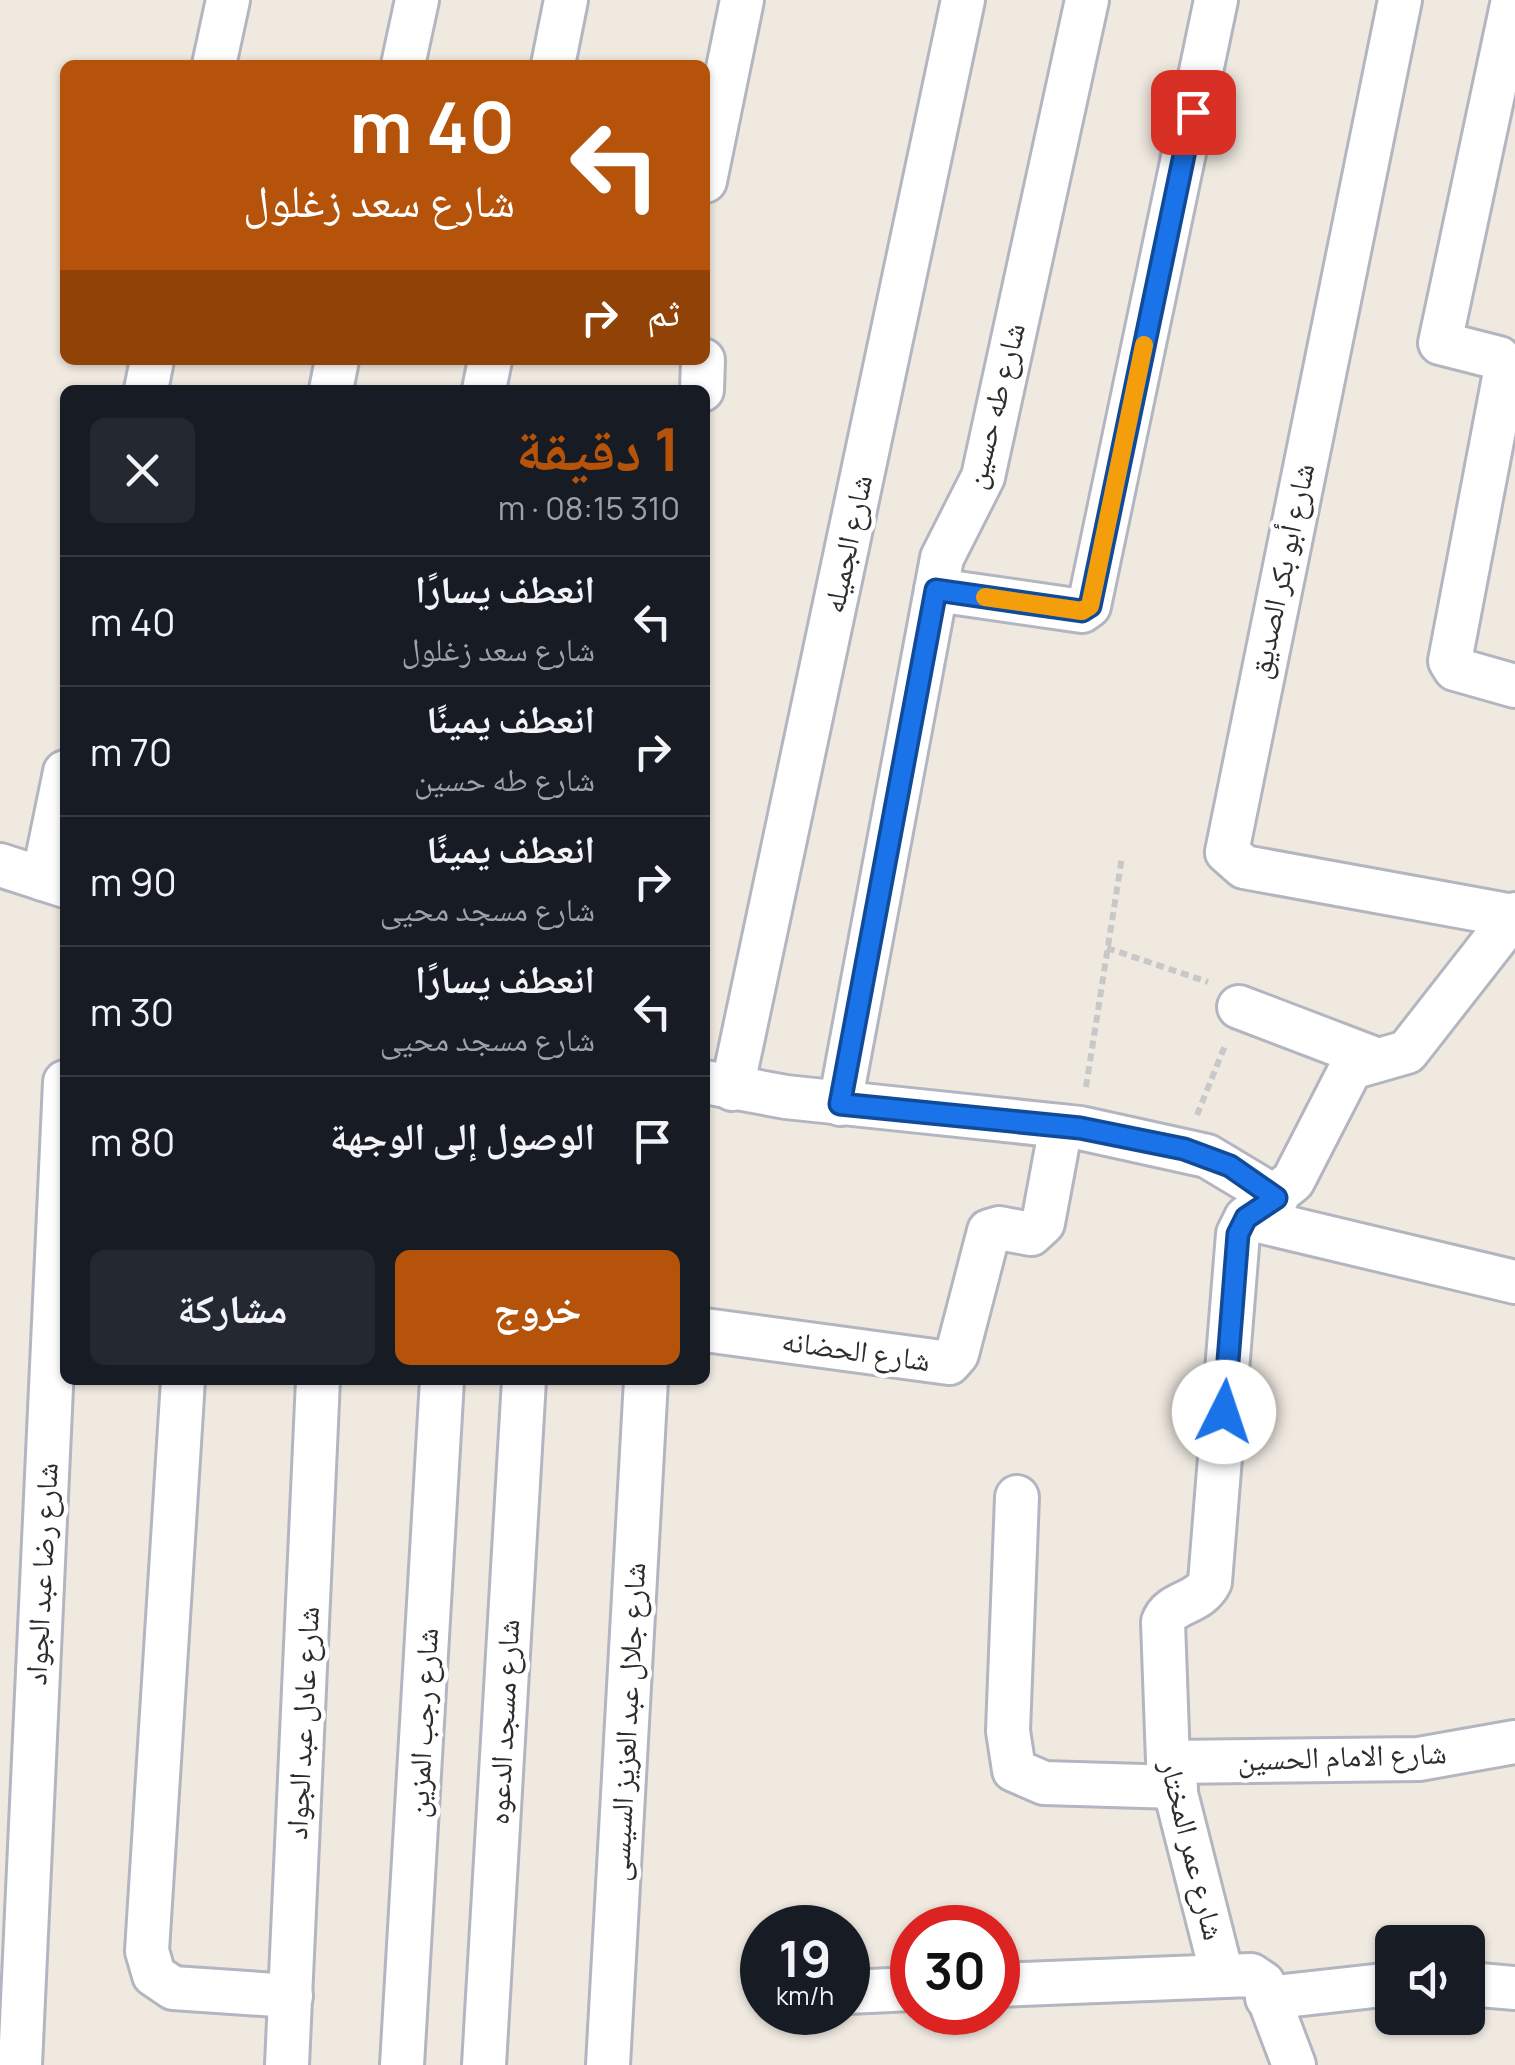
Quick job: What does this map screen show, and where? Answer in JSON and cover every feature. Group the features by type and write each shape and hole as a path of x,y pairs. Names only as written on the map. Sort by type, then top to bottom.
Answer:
{"street":[{"path":"215,60 228,0"},
{"path":"404,60 417,0"},
{"path":"554,60 566,0"},
{"path":"710,156 742,0"},
{"name":"شارع الجميله","path":"719,1086 963,0"},
{"name":"شارع طه حسين","path":"840,1104 936,590 949,540 984,477 1087,0"},
{"path":"936,590 1082,611 1090,606 1216,0"},
{"name":"شارع أبو بكر الصديق","path":"1400,0 1227,852 1244,867 1514,915"},
{"path":"1513,0 1440,343 1500,358 1506,368 1450,661 1452,668 1515,686"},
{"path":"0,865 54,882 60,822"},
{"name":"شارع عمر المختار","path":"1294,2065 1245,1982 1172,1774 1162,1622 1170,1610 1202,1597 1210,1582 1235,1254 1261,1208 1301,1168 1345,1075 1357,1064 1399,1058 1414,1046 1514,915"},
{"path":"1239,1007 1378,1060"},
{"path":"719,1086 840,1104 1071,1127 1184,1149 1230,1166 1261,1208 1515,1282"},
{"name":"شارع الحضانه","path":"710,1331 949,1363 957,1354 989,1231 999,1228 1032,1234 1043,1223 1071,1127"},
{"name":"شارع رضا عبد الجواد","path":"20,2065 60,1191"},
{"path":"182,1385 147,1951 154,1974 174,1988 291,1996"},
{"name":"شارع عادل عبد الجواد","path":"287,2065 318,1385"},
{"name":"شارع رجب المزين","path":"402,2065 442,1385"},
{"name":"شارع مسجد الدعوه","path":"484,2065 524,1385"},
{"name":"شارع جلال عبد العزيز السيسى","path":"608,2065 646,1385"},
{"name":"شارع الامام الحسين","path":"1017,1497 1008,1731 1014,1770 1044,1783 1419,1759 1515,1742"},
{"path":"1020,1985 1375,1984"},
{"path":"1485,1985 1515,1988"}],"path":[{"path":"1071,1127 1122,857"},
{"path":"1107,948 1230,990 1239,1007 1184,1149"}],"slow traffic":[{"path":"985,597 1082,611 1090,606 1144,345"}],"route":[{"path":"1193,112 1090,606 1082,611 936,590 840,1104 1080,1128 1184,1149 1230,1166 1276,1198 1246,1218 1238,1234 1224,1412"}]}
